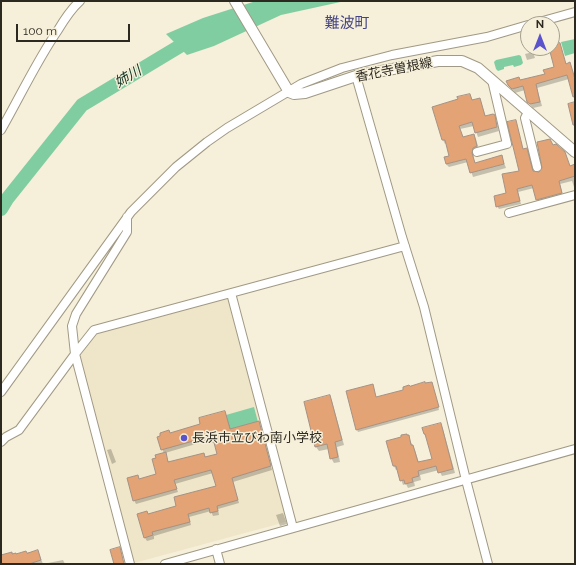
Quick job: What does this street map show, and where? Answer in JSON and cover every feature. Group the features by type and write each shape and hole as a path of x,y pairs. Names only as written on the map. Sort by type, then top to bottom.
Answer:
{"main road":[{"path":"235,1 289,92"},
{"name":"香花寺曽根線","path":"289,92 294,94 306,93 356,76 376,72 438,61 462,61 473,65 492,80 575,152"}],"street":[{"path":"1,130 15,107 42,54 66,18 80,1"},
{"path":"560,16 575,12"},
{"path":"1,392 127,217 176,167 207,142 308,80 355,64 392,55 487,37 520,27"},
{"path":"356,76 404,246 424,307 488,564"},
{"path":"477,152 507,144 492,80"},
{"path":"528,112 524,118 537,167"},
{"path":"509,213 575,195"},
{"path":"127,217 127,232 76,314 72,326 75,354 130,564"},
{"path":"1,442 6,437 19,430 94,330 404,246"},
{"path":"231,293 293,528"},
{"path":"165,564 575,449"},
{"path":"216,550 220,564"}],"shaded area":[{"path":"256,1 345,1 281,15 214,46 187,55 166,34 203,18"},
{"path":"575,39 575,53 565,56 561,42"},
{"path":"519,55 521,56 523,63 514,67 513,65 504,67 504,69 498,71 494,62 496,60"},
{"name":"長浜市立びわ南小学校","path":"227,297 231,299 289,521 134,563 78,355 95,334"},
{"path":"254,407 258,422 230,429 226,415"}],"building":[{"path":"560,43 566,64 570,62 575,79 575,96 573,97 567,75 536,84 540,102 530,104 527,102 523,86 512,89 506,81 519,77 520,80 545,74 543,70 554,67 551,56 560,56"},
{"path":"470,94 472,100 480,98 485,116 495,115 497,127 475,133 472,122 459,126 463,137 474,134 477,146 473,148 472,153 475,163 502,155 504,164 470,173 466,159 446,164 444,157 449,156 445,140 442,140 432,107 458,99 457,97"},
{"path":"575,102 575,125 573,125 568,104"},
{"path":"516,120 523,149 527,148 533,171 539,172 542,168 537,142 550,139 553,145 556,144 565,152 570,166 575,164 575,176 559,181 562,193 536,200 532,185 517,189 520,201 496,207 494,196 506,193 502,174 519,171 507,122"},
{"path":"432,382 439,407 356,430 346,391 373,384 376,397 403,390 403,387 409,385"},
{"path":"330,395 342,440 335,442 338,457 330,459 327,444 315,447 304,402"},
{"path":"225,411 230,429 259,421 271,466 232,478 238,500 217,506 218,511 210,513 209,508 188,514 190,522 152,532 153,535 144,538 137,514 147,511 148,514 176,506 174,497 216,486 211,470 174,480 177,489 133,501 127,478 138,475 139,479 156,474 152,459 156,458 155,455 166,452 168,462 204,453 205,457 217,454 213,439 205,441 204,438 161,450 157,437 160,436 160,433 169,430 170,433 200,424 199,418"},
{"path":"441,423 453,469 438,473 436,466 418,471 419,476 412,478 413,482 405,484 404,480 400,481 396,466 393,466 386,441 407,434 409,435 411,445 413,445 418,462 432,459 422,428"},
{"path":"120,547 124,564 114,564 110,550"},
{"path":"38,550 41,560 29,564 1,564 1,555 12,552 12,554 26,551 27,553"}],"waterway":[{"name":"姉川","path":"1,209 7,199 82,105 195,37"}],"place":[{"name":"長浜市立びわ南小学校","path":"184,438"}],"district":[{"name":"難波町","path":"347,23"}]}
